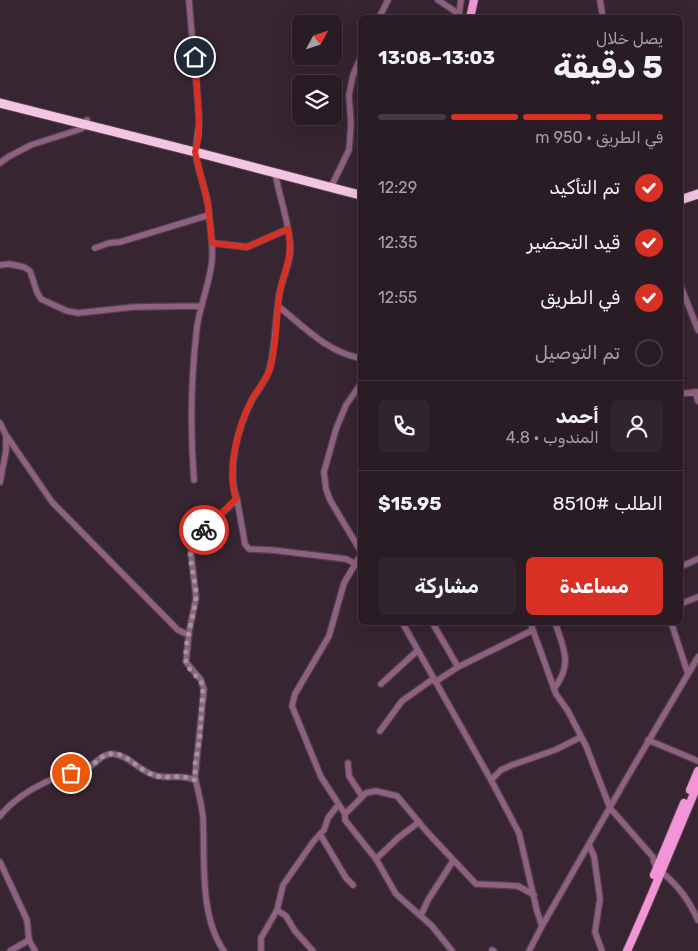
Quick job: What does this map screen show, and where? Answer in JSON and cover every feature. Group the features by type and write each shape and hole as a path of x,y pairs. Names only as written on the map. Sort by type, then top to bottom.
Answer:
{"highway":[{"path":"1,101 196,149 331,185 358,194"},
{"path":"196,149 275,172 331,185 358,189"},
{"path":"683,199 698,194"}],"main road":[{"path":"470,15 474,0"},
{"path":"627,951 698,771"},
{"path":"659,869 698,784"}],"street":[{"path":"189,0 197,73 199,121 196,149 208,205 212,243 212,261 201,306 197,333 192,413 194,480"},
{"path":"380,15 388,0"},
{"path":"438,0 463,15"},
{"path":"459,14 461,0"},
{"path":"600,0 602,15"},
{"path":"331,185 349,150 351,125 349,95 358,64"},
{"path":"0,164 8,157 32,145 74,132 87,122"},
{"path":"275,172 288,229 290,250 278,306 270,370 248,409 234,454 233,485 245,544 249,549 346,559 356,564"},
{"path":"95,248 209,215"},
{"path":"212,243 247,247 288,229"},
{"path":"0,265 9,264 24,267 30,271 41,299 67,311 78,313 115,308 201,306"},
{"path":"683,292 698,330"},
{"path":"278,306 310,335 349,356 358,358"},
{"path":"358,388 346,406 336,429 324,472 326,490 330,500 358,547"},
{"path":"683,394 696,392 698,401"},
{"path":"0,423 6,435 52,502 178,630 189,635"},
{"path":"0,482 6,451 6,435"},
{"path":"224,951 217,938 207,901 202,804 195,780 203,686 201,680 187,664 189,635 196,598 191,553 193,541 236,499"},
{"path":"683,566 698,559"},
{"path":"358,560 344,582 329,636 295,694 292,703 321,777 345,814 345,820 376,859 396,894 436,930 452,951"},
{"path":"683,603 698,597"},
{"path":"403,625 416,651 491,780 519,833 542,926"},
{"path":"434,625 458,667"},
{"path":"531,625 554,689 581,737 610,808 653,857 653,863 682,890 698,920"},
{"path":"554,689 562,678 566,664 556,625"},
{"path":"672,625 688,674"},
{"path":"380,731 402,701 434,680 533,630"},
{"path":"381,684 416,651"},
{"path":"529,951 648,740 698,656"},
{"path":"491,780 501,770 555,750 581,737"},
{"path":"648,740 698,761"},
{"path":"0,816 12,803 26,793 46,782 89,767 108,754 126,758 142,770 154,775 162,777 183,776 195,780"},
{"path":"348,763 349,776 362,796"},
{"path":"345,814 366,793 376,791 397,796 476,884 518,886 534,895"},
{"path":"261,951 261,938 277,910 283,884 324,829 328,818 338,805"},
{"path":"376,859 398,838 419,822"},
{"path":"320,834 346,878 353,885"},
{"path":"589,845 594,856 600,899 595,929 602,951"},
{"path":"421,915 453,860"},
{"path":"0,862 27,920 28,940 35,951"},
{"path":"277,910 286,916 295,931 313,951"},
{"path":"10,951 28,940"}],"way so far":[{"path":"71,773 89,767 104,755 113,754 126,758 132,764 154,775 162,777 187,776 195,780 203,686 201,680 187,664 186,659 196,598 191,553 193,541 204,530"}],"route":[{"path":"195,57 199,136 195,152 208,205 212,243 247,247 288,229 291,244 288,266 280,290 278,320 270,370 248,409 234,454 232,476 236,499 204,530"}]}
